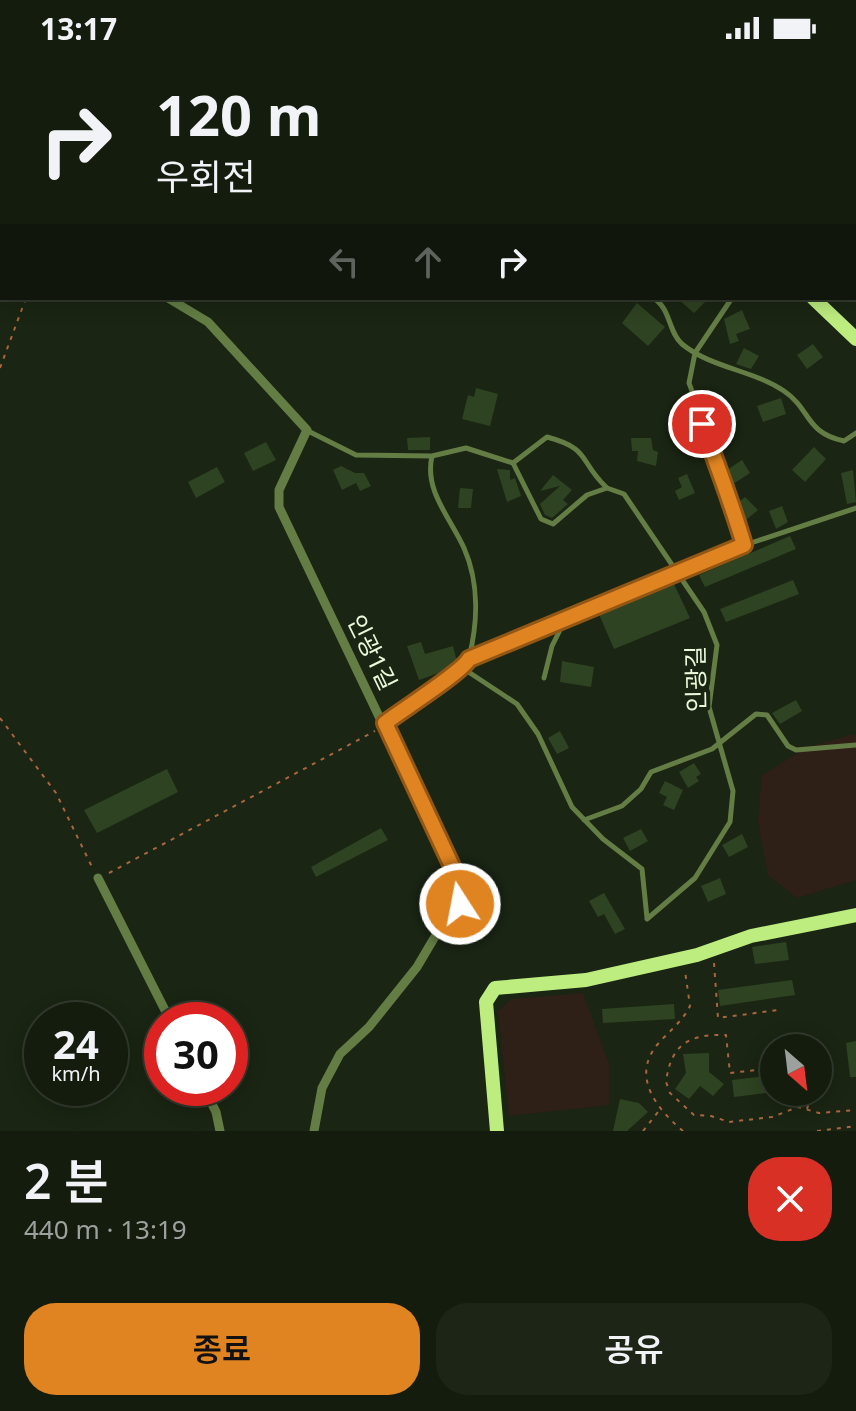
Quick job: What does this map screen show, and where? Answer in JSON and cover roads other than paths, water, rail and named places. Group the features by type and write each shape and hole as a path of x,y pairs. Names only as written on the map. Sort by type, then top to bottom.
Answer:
{"street":[{"path":"171,300 208,322 307,430"},
{"path":"815,300 856,339"},
{"name":"인광1길","path":"307,430 279,490 279,507 385,723 460,886 460,904 443,923 417,967 369,1027 340,1054 322,1088 314,1131"},
{"path":"98,878 161,1002"},
{"path":"497,1131 486,1002 495,988 586,980 697,955 751,936 856,915"},
{"path":"213,1106 220,1131"}],"lane":[{"path":"655,300 670,317 678,341 695,353 786,392 816,432 844,441 856,433"},
{"path":"731,300 695,353 689,383 730,493 729,506 744,545"},
{"path":"307,430 356,455 432,456 466,448 513,463 541,519 553,524 587,495 607,488"},
{"path":"513,463 547,437 582,451 596,478 607,488 624,494 678,575"},
{"path":"385,723 430,688 464,669 476,631 473,583 465,550 435,493 428,472 432,456"},
{"path":"469,659 568,615 678,575 744,545 856,508"},
{"name":"인광길","path":"678,575 704,612 717,645 709,707 720,744 733,791 730,822 695,878 647,919 642,869 584,820 622,806 641,789 651,772 720,744 732,730 756,714 767,715 788,746 796,750 856,745"},
{"path":"544,678 552,646 568,615"},
{"path":"464,669 517,704 538,734 572,807 584,820"}]}
